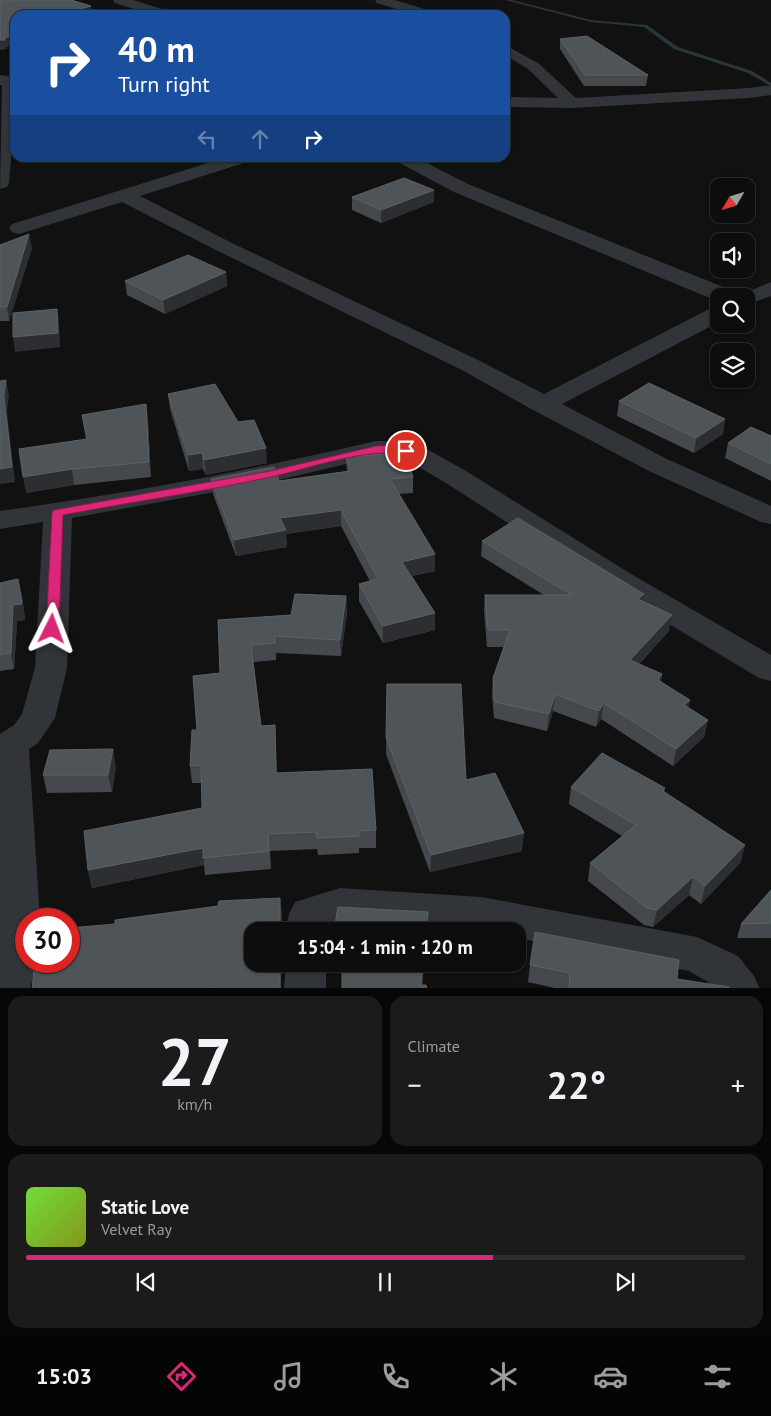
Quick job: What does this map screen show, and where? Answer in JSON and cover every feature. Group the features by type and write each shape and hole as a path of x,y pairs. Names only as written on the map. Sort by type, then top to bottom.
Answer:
{"street":[{"path":"120,0 151,10"},
{"path":"382,0 413,10"},
{"path":"510,52 533,66 572,103"},
{"path":"0,80 10,80 0,183"},
{"path":"510,102 572,103 740,94 771,90"},
{"path":"19,228 227,162"},
{"path":"412,162 461,188 710,290"},
{"path":"123,195 191,228 226,248 470,365 542,405 658,465 771,516"},
{"path":"755,295 771,288"},
{"path":"542,405 710,318"},
{"path":"0,520 58,512 270,474 376,449 395,449 416,454 620,581 771,670"},
{"path":"9,988 21,944 5,746 26,734 38,718 51,668 58,512"},
{"path":"308,922 309,914 340,905 481,914 522,922"},
{"path":"526,923 697,956 723,969 739,988"},
{"path":"305,988 306,972"}],"building":[{"path":"0,0 71,0 91,6 77,10 10,10 10,36 4,38 5,40 0,40"},
{"path":"587,36 648,75 585,75 560,39"},
{"path":"404,178 434,190 381,210 352,197"},
{"path":"29,234 7,307 0,307 0,245"},
{"path":"188,255 226,272 163,300 125,281"},
{"path":"57,309 58,333 13,337 13,313"},
{"path":"6,380 4,397 12,467 0,469 0,381"},
{"path":"649,383 725,419 696,438 619,401"},
{"path":"215,384 238,422 254,420 266,448 204,460 202,453 188,455 168,394"},
{"path":"146,404 149,462 72,469 23,477 19,449 87,439 82,415"},
{"path":"751,427 771,436 771,464 728,443"},
{"path":"405,452 413,477 390,479 435,554 402,562 435,613 383,626 359,584 378,579 341,510 280,518 286,530 234,540 211,479 274,467 279,481 350,471 346,457"},
{"path":"518,518 644,594 638,599 672,615 630,660 662,674 658,680 690,700 684,705 708,720 676,749 604,703 599,711 555,694 549,714 495,702 493,678 510,630 488,630 485,595 572,595 482,541"},
{"path":"18,579 22,604 13,605 11,653 0,655 0,583"},
{"path":"295,594 346,596 340,640 274,636 275,643 251,645 261,726 275,725 276,773 372,769 376,830 359,831 359,836 317,838 316,832 268,834 269,851 203,858 203,848 88,870 84,831 202,808 201,765 190,766 192,730 197,730 193,676 220,673 218,620 291,615"},
{"path":"387,684 461,684 466,780 495,773 524,833 431,855 386,737"},
{"path":"113,749 108,775 43,775 50,750"},
{"path":"602,753 665,788 663,791 745,845 705,886 693,877 657,910 647,908 590,863 636,825 571,787"},
{"path":"771,890 771,923 741,924"},
{"path":"280,898 280,922 244,922 244,972 280,972 280,988 32,988 34,973 80,973 80,927 115,924 115,920 218,906 219,901"},
{"path":"338,907 428,912 427,922 336,922"},
{"path":"535,932 679,960 677,979 729,988 569,988 570,973 530,965"},
{"path":"342,972 422,972 421,985 426,985 427,988 342,988"}],"waterway":[{"path":"507,0 591,21 645,26 676,48 750,72 771,85"}],"route":[{"path":"52,629 58,512 270,474 376,449 406,451"}]}
